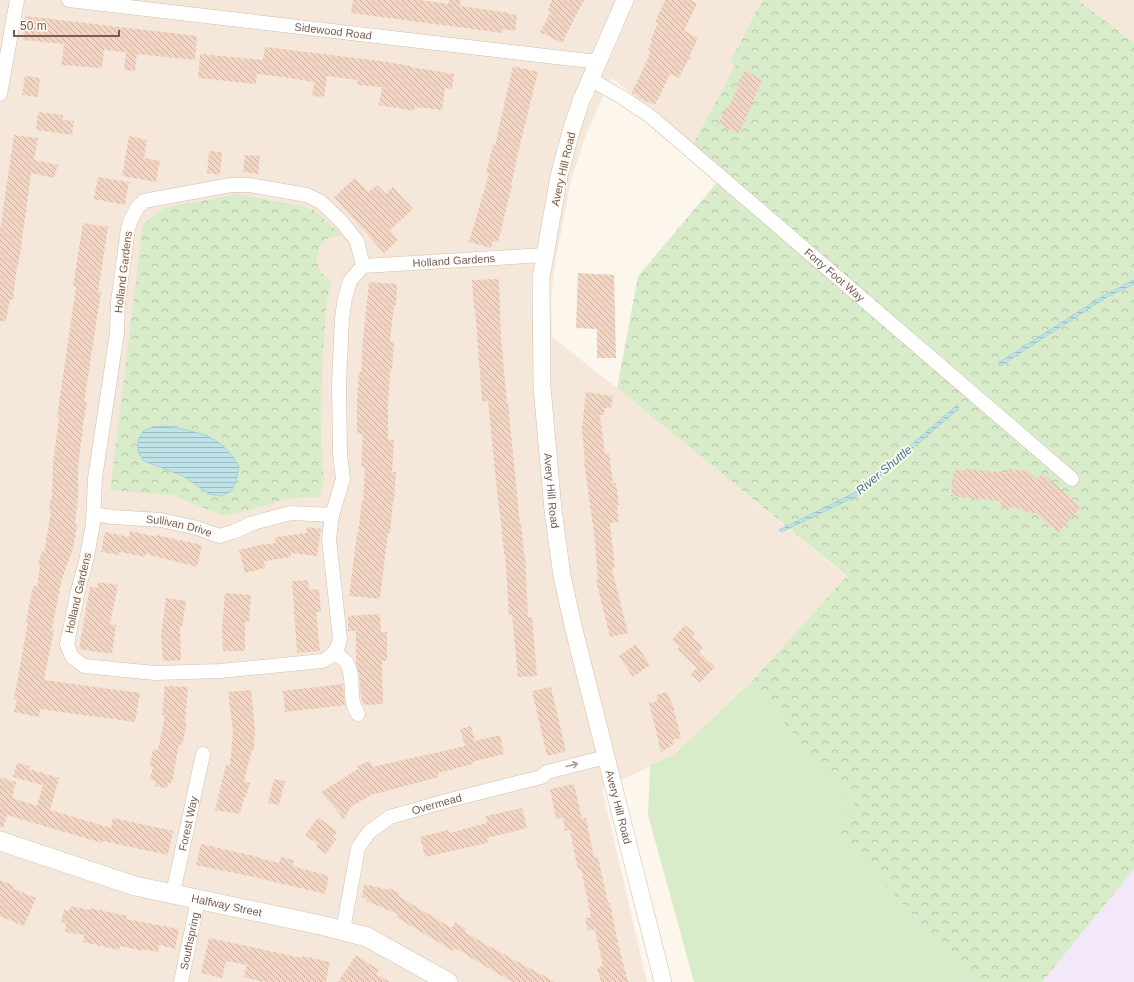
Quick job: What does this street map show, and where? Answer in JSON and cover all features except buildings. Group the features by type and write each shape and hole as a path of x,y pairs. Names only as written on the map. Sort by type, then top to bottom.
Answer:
{"main road":[{"name":"Halfway Street","path":"0,841 128,883 198,900 343,930 367,937 448,982"}],"street":[{"path":"0,94 17,0"},
{"name":"Sidewood Road","path":"68,0 598,62"},
{"name":"Avery Hill Road","path":"625,0 578,108 562,165 541,278 542,387 553,510 562,576 574,630 663,982"},
{"name":"Forty Foot Way","path":"590,79 650,116 1072,479"},
{"name":"Holland Gardens","path":"335,653 322,661 207,672 154,673 84,666 72,657 67,644 93,524 95,478 117,334 118,302 130,222 137,208 144,201 231,185 249,185 307,195 321,202 341,221 357,241 363,266 545,255"},
{"path":"358,714 352,702 350,674 347,663 335,653 340,639 329,539 332,515 343,479 340,454 339,384 342,318 345,298 350,281 363,266"},
{"name":"Sullivan Drive","path":"93,514 113,517 161,520 197,528 219,536 233,532 253,523 291,513 332,515"},
{"name":"Forest Way","path":"173,893 203,754"},
{"name":"Overmead","path":"343,930 358,848 369,832 390,817 541,777 547,772 606,757"},
{"name":"Southspring","path":"181,982 198,900"}],"shaded area":[{"path":"0,0 762,0 730,62 736,65 693,144 612,78 588,129 571,180 555,264 551,297 552,337 617,388 847,577 750,683 674,755 602,789 647,982 0,982"},
{"path":"1078,0 1134,0 1134,43"},
{"path":"1134,869 1134,982 1042,982"}],"green space":[{"path":"762,0 1078,0 1134,43 1134,869 1042,982 973,982 837,830 855,805 750,683 847,576 617,388 638,276 726,172 693,144 735,66 730,62"},
{"path":"236,194 314,210 341,234 327,239 320,246 316,260 320,272 332,282 327,299 322,365 321,443 324,479 320,497 289,498 224,516 172,495 110,490 143,224 164,208"},
{"path":"750,683 856,805 838,830 973,982 694,982 648,815 650,765 674,755"}],"water":[{"path":"1134,280 1134,284 1107,297 1000,366 998,363 1103,296"},
{"name":"River Shuttle","path":"957,405 959,408 859,495 781,532 779,530 858,491"},
{"path":"168,426 209,437 225,448 239,466 236,482 231,491 222,496 209,494 183,476 144,461 138,452 138,440 143,431 153,427"}]}
